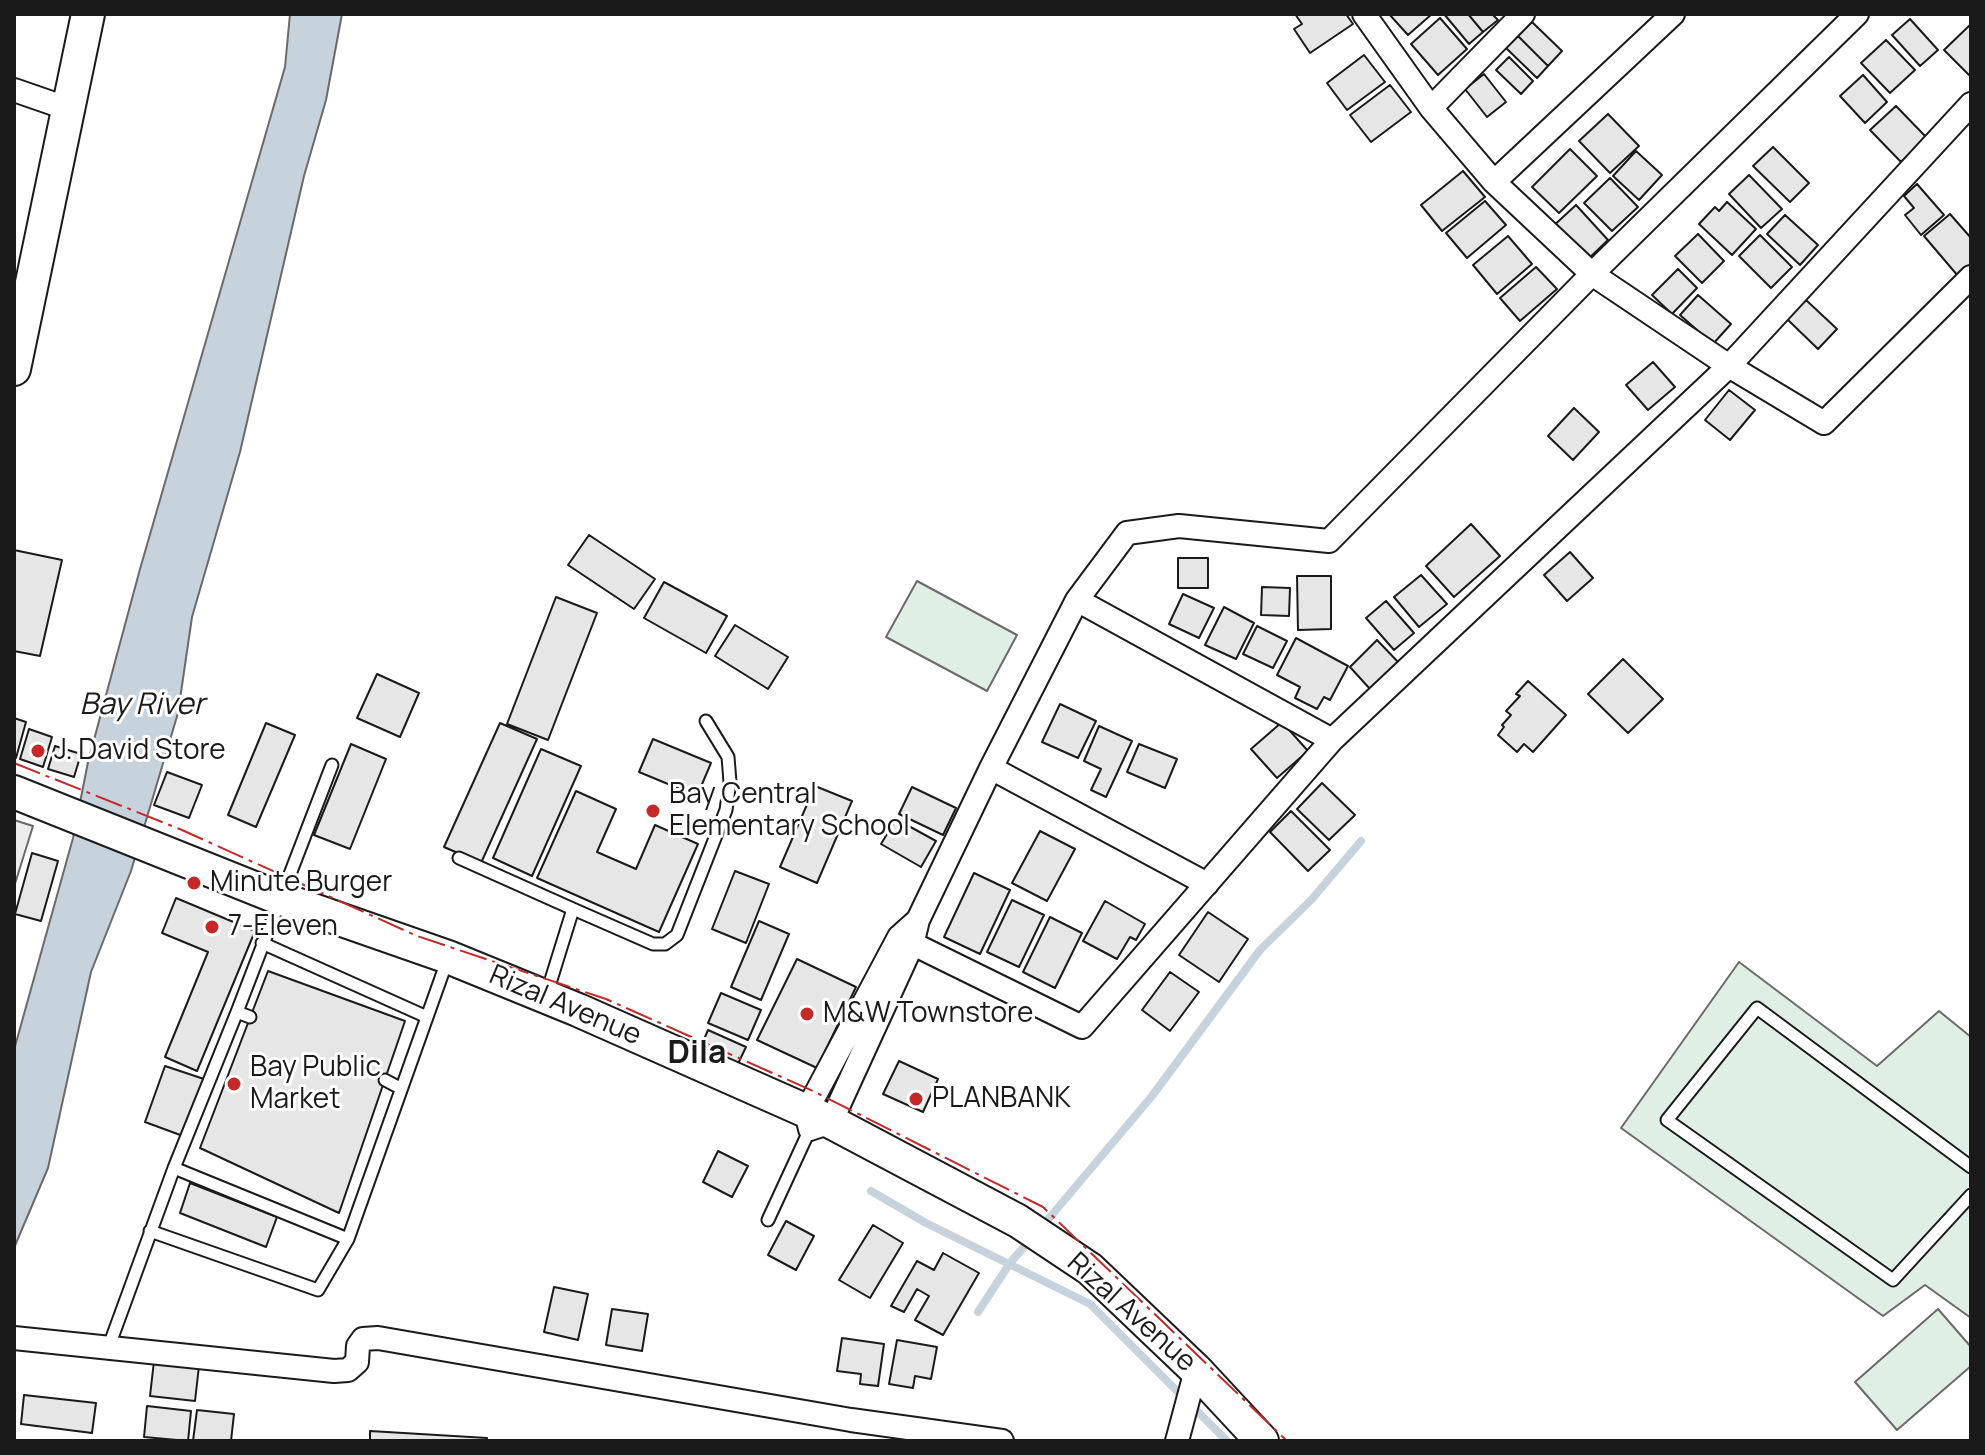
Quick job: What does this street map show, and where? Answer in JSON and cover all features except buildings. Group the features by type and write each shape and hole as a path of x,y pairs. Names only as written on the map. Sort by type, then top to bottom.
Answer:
{"main road":[{"path":"14,369 88,14"},
{"name":"Rizal Avenue","path":"14,794 279,898 448,957 545,997 816,1121 1018,1221 1090,1269 1196,1370 1262,1441"}],"street":[{"path":"1364,14 1431,108 1494,182 1592,274 1729,366 1824,423 1971,277"},
{"path":"1431,108 1523,14"},
{"path":"1494,182 1673,14"},
{"path":"816,1121 1077,600 1127,533 1179,526 1329,541 1592,274 1857,14"},
{"path":"14,90 66,108"},
{"path":"906,941 1082,1027 1332,740 1729,366 1971,104"},
{"path":"1077,600 1332,740"},
{"path":"991,768 1207,884"},
{"path":"14,1338 348,1370 357,1362 358,1346 363,1339 378,1338 851,1420 1002,1441"},
{"path":"1177,1441 1196,1370"}],"lane":[{"path":"459,858 653,944 665,944 677,935 726,810 730,782 728,757 706,721"},
{"path":"109,1346 174,1168 332,765"},
{"path":"545,997 573,909"},
{"path":"262,943 427,1017"},
{"path":"150,1231 318,1290 348,1239 448,957"},
{"path":"1971,1167 1757,1008 1667,1120 1893,1280 1971,1195"},
{"path":"237,1012 250,1017"},
{"path":"385,1080 400,1088"},
{"path":"768,1220 816,1121"},
{"path":"174,1168 348,1239"}],"green space":[{"path":"917,581 1017,635 987,691 886,637"},
{"path":"1739,962 1877,1066 1939,1011 1971,1037 1971,1318 1925,1285 1883,1316 1621,1128"},
{"path":"1938,1309 1971,1347 1971,1366 1897,1430 1855,1382"}],"shaded area":[{"path":"14,820 33,826 14,887"}],"water":[{"name":"Bay River","path":"290,14 342,14 326,100 304,176 240,452 192,617 178,713 131,871 91,972 48,1168 14,1248 14,1050 73,838 88,762 140,569 285,67"}],"waterway":[{"path":"1040,1229 1152,1096 1260,950 1312,899 1361,841"},
{"path":"871,1191 926,1223 1090,1304 1227,1441"},
{"path":"978,1312 1010,1263 1031,1239"}],"power":[{"path":"14,763 182,830 417,936 606,999 813,1091 1043,1207 1287,1441"}],"place":[{"name":"J. David Store","path":"38,751"},
{"name":"Bay Central Elementary School","path":"653,811"},
{"name":"Minute Burger","path":"194,883"},
{"name":"7-Eleven","path":"212,927"},
{"name":"M&W Townstore","path":"807,1014"},
{"name":"Bay Public Market","path":"234,1084"},
{"name":"PLANBANK","path":"916,1099"}],"district":[{"name":"Dila","path":"697,1054"}]}
